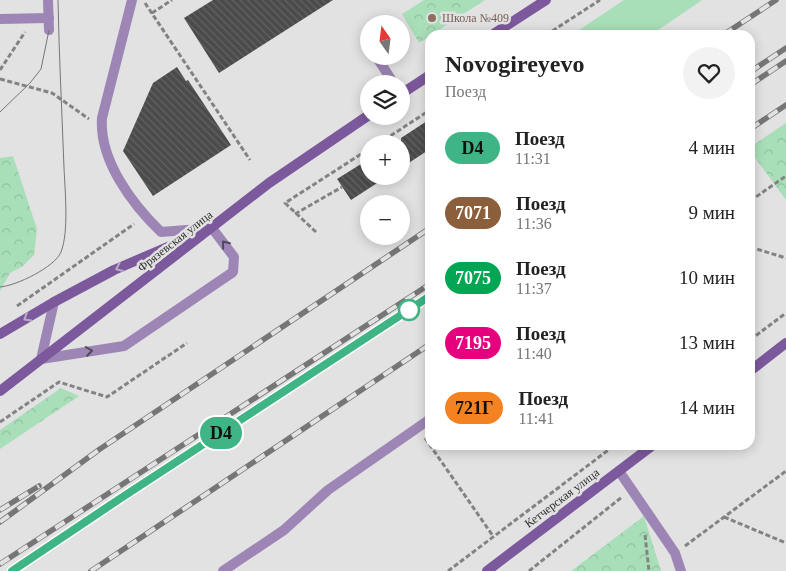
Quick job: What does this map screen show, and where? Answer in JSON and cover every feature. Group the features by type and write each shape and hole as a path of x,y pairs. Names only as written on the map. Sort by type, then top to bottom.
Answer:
{"main road":[{"path":"500,30 546,0"},
{"path":"410,88 425,78"},
{"name":"Фрязевская улица","path":"0,391 277,178 360,121"},
{"path":"0,334 114,270 212,228"},
{"path":"755,367 786,343"},
{"name":"Кетчерская улица","path":"487,571 646,450"}],"street":[{"path":"48,0 49,30"},
{"path":"54,302 41,359 124,346 233,272 234,257 212,228 161,232 144,216 115,172 105,150 102,128 106,103 132,0"},
{"path":"0,20 49,18"},
{"path":"223,571 284,530 328,490 425,422"},
{"path":"619,471 675,553 681,571"}],"path":[{"path":"143,0 250,160"},
{"path":"152,13 172,0"},
{"path":"554,30 600,0"},
{"path":"0,70 28,27 28,19"},
{"path":"0,79 52,93 102,128"},
{"path":"392,135 425,113"},
{"path":"316,232 285,203 360,155"},
{"path":"755,198 786,176"},
{"path":"295,214 342,188"},
{"path":"12,309 137,222"},
{"path":"755,249 786,258"},
{"path":"755,336 786,313"},
{"path":"0,422 59,382 107,397 188,343"},
{"path":"434,450 494,536"},
{"path":"448,571 609,450"},
{"path":"675,553 786,471"},
{"path":"529,571 624,495"},
{"path":"724,517 786,543"}],"green space":[{"name":"Школа №409","path":"424,0 485,0 439,30 425,30 425,39 419,43 410,28 410,15 403,15"},
{"path":"624,0 702,0 658,30 579,30"},
{"path":"786,123 786,200 755,158 755,144"},
{"path":"13,156 37,229 34,255 23,266 10,273 0,291 0,158"},
{"path":"61,388 79,396 0,449 0,430"},
{"path":"644,516 661,571 571,571"}],"building":[{"path":"213,0 333,0 219,73 184,18"},
{"path":"177,67 186,81 188,80 231,145 153,196 123,151 153,83"},
{"path":"425,122 425,152 410,162 410,135 406,135"},
{"path":"360,165 360,185 374,185 351,200 337,179"}],"tram line":[{"path":"0,287 34,275 51,264 61,252 63,244 66,211 58,0"},
{"path":"0,112 30,83 41,69 49,30"}],"railway":[{"path":"731,30 776,0"},
{"path":"755,69 786,48"},
{"path":"755,82 786,61"},
{"path":"755,126 786,105"},
{"path":"0,522 100,449 425,231"},
{"path":"0,564 425,287"},
{"path":"12,571 425,299"},
{"path":"91,571 425,347"},
{"path":"0,510 39,486"}],"train":[{"name":"D4","path":"12,571 425,299"}],"place":[{"name":"Школа №409","path":"432,18"}]}
